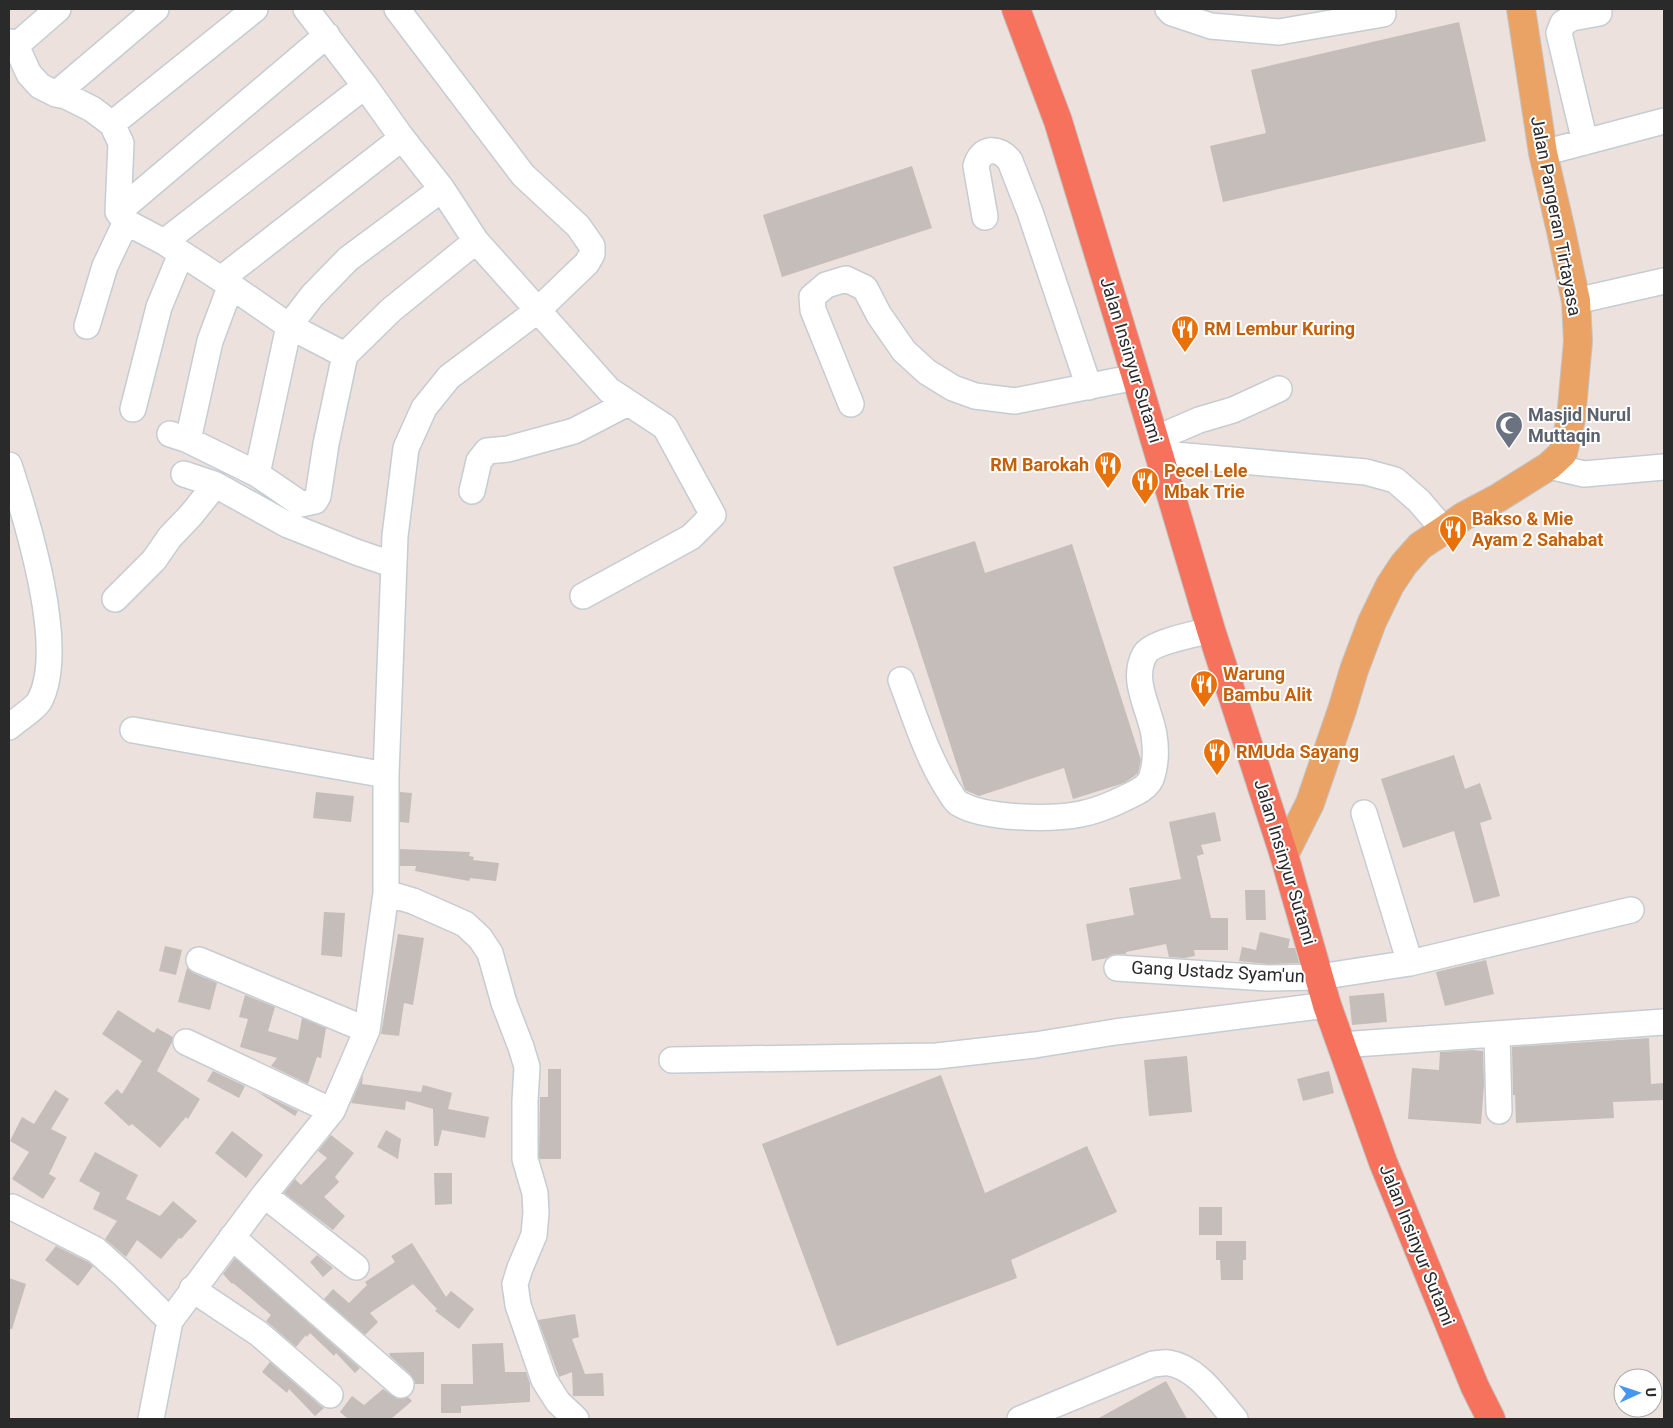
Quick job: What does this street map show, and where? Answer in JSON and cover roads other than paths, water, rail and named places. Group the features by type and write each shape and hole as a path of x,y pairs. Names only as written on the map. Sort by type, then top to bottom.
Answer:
{"highway":[{"name":"Jalan Insinyur Sutami","path":"1016,9 1058,121 1158,448 1211,630 1284,855 1327,1005 1382,1162 1475,1387 1491,1419"}],"main road":[{"name":"Jalan Pangeran Tirtayasa","path":"1284,855 1310,803 1372,622 1390,586 1404,564 1420,546 1464,516 1498,498 1549,466 1563,454 1571,419 1578,341 1576,301 1543,153 1521,9"}],"street":[{"path":"58,9 14,43 28,74 40,86 92,109 112,124 121,143 122,217 87,326"},
{"path":"56,94 156,9"},
{"path":"112,124 255,9"},
{"path":"306,9 442,189 476,241 609,390 665,427 713,514 691,537 583,596"},
{"path":"151,1419 170,1321 192,1288 332,1110 367,1030 386,893 386,775 394,536 406,448 424,408 449,377 537,311 587,263 592,254 592,246 578,226 523,175 397,9"},
{"path":"1168,9 1172,13 1211,26 1279,32 1383,14"},
{"path":"1585,142 1560,33 1563,23 1572,18 1599,13"},
{"path":"122,217 327,35"},
{"path":"133,410 173,248 365,86"},
{"path":"1543,153 1664,121"},
{"path":"402,138 226,282 210,341 179,437 257,474 301,504 315,501 318,496 326,444 345,355 390,310 476,241"},
{"path":"985,217 976,166 978,159 983,154 990,150 998,151 1005,154 1010,161 1030,212 1088,387"},
{"path":"257,474 289,326 312,296 348,259 442,189"},
{"path":"122,217 226,282 289,326 345,355"},
{"path":"851,404 813,310 812,297 826,285 846,279 865,288 879,315 904,351 927,372 952,388 975,396 1015,401 1136,377"},
{"path":"1576,301 1664,283"},
{"path":"1158,448 1199,420 1233,410 1279,389"},
{"path":"472,491 479,460 487,451 508,448 574,431 628,403"},
{"path":"1158,448 1190,456 1366,472 1396,480 1420,501 1444,530"},
{"path":"9,465 22,505 42,586 50,648 48,679 39,702 9,727"},
{"path":"1549,466 1584,474 1664,467"},
{"path":"184,474 215,485 288,525 394,565"},
{"path":"115,599 154,560 170,537 215,485"},
{"path":"900,680 937,772 956,802 976,810 1008,817 1080,814 1117,802 1140,790 1152,778 1155,761 1154,734 1140,685 1140,665 1146,652 1161,643 1211,630"},
{"path":"133,730 386,775"},
{"path":"1364,813 1410,963"},
{"path":"386,893 413,901 465,924 480,938 490,953 504,1003 527,1067 525,1160 535,1193 536,1213 534,1236 515,1284 518,1305 544,1380 558,1402 576,1419"},
{"name":"Gang Ustadz Syam'un","path":"1117,968 1267,978 1319,976 1410,963 1631,910"},
{"path":"199,960 367,1030"},
{"path":"672,1060 937,1056 1035,1045 1115,1032 1327,1005"},
{"path":"1341,1045 1664,1022"},
{"path":"1497,1035 1499,1111"},
{"path":"186,1042 332,1110"},
{"path":"264,1195 356,1267"},
{"path":"12,1207 96,1250 170,1321"},
{"path":"232,1237 401,1386"},
{"path":"192,1288 258,1333 330,1395"},
{"path":"1020,1419 1153,1364 1168,1363 1194,1374 1235,1419"}],"place":[{"name":"RM Lembur Kuring","path":"1185,353"},
{"name":"Masjid Nurul Muttaqin","path":"1509,449"},
{"name":"RM Barokah","path":"1108,489"},
{"name":"Pecel Lele Mbak Trie","path":"1145,505"},
{"name":"Bakso & Mie Ayam 2 Sahabat","path":"1453,553"},
{"name":"Warung Bambu Alit","path":"1204,708"},
{"name":"RMUda Sayang","path":"1217,776"}]}
